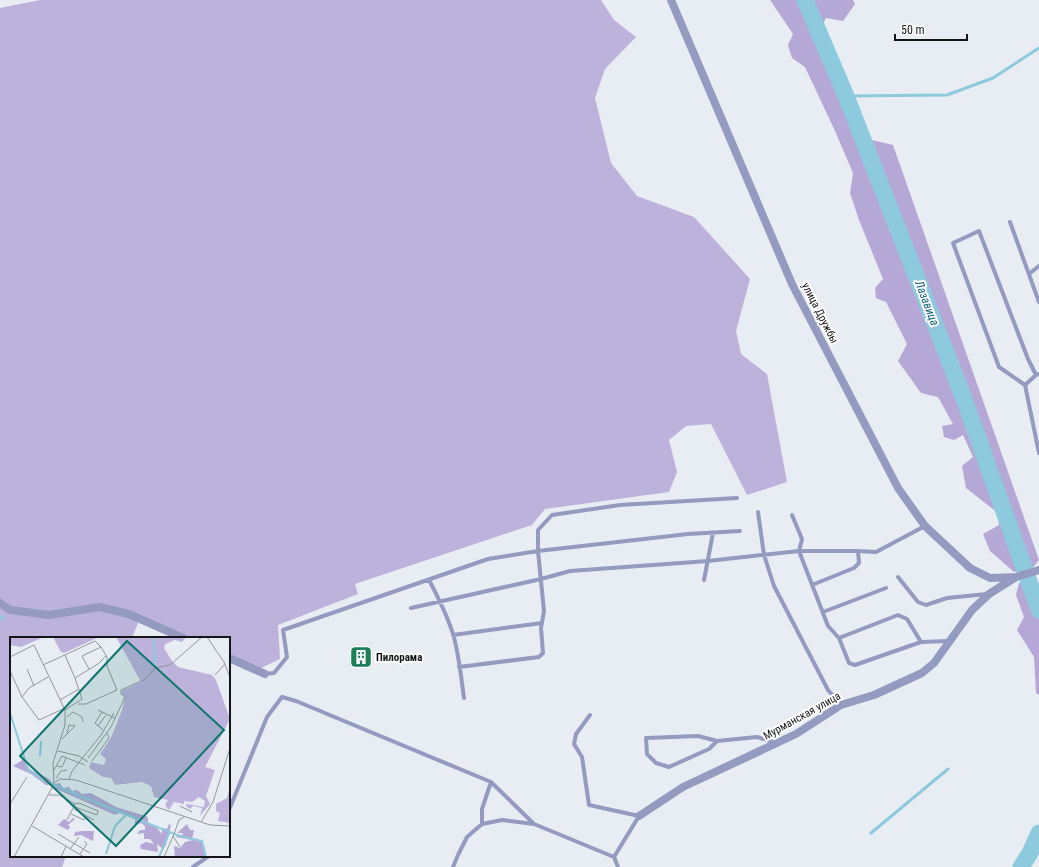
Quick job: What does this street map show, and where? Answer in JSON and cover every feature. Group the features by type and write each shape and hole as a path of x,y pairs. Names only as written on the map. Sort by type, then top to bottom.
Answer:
{"street":[{"name":"улица Дружбы","path":"671,0 792,284 898,488 925,526 970,568 990,578 1016,577"},
{"name":"Мурманская улица","path":"639,816 684,787 796,734 840,705 874,695 922,673 934,663 972,610 989,594 1016,577 1036,570"},
{"path":"0,603 10,610 49,615 100,607 129,614 181,637"},
{"path":"230,658 265,674"}],"lane":[{"path":"1010,222 1039,302"},
{"path":"1025,385 1037,375 1028,359 980,231 953,243 999,367 1025,385 1039,453"},
{"path":"1029,274 1039,266"},
{"path":"459,667 539,657 543,654 541,628 544,612 538,551 538,530 552,515 620,505 737,498"},
{"path":"758,512 764,555 774,586 828,690 840,705"},
{"path":"792,515 802,539 799,551 828,626 838,638 848,663 855,665 921,642 950,641"},
{"path":"411,608 541,579 570,571 708,561 799,551 876,552 925,526"},
{"path":"265,674 274,673 287,657 283,630 488,559 538,551 688,534 740,531"},
{"path":"704,580 713,533"},
{"path":"812,585 854,568 859,562 858,551"},
{"path":"898,577 918,602 926,605 947,598 989,594"},
{"path":"429,580 440,601 453,635 464,698"},
{"path":"823,612 886,588"},
{"path":"838,638 898,615 907,619 921,642"},
{"path":"453,635 542,624"},
{"path":"230,808 267,716 282,697 296,701 491,782 534,824"},
{"path":"590,715 576,734 574,744 582,757 589,805 639,816 614,857"},
{"path":"717,741 709,749 669,767 656,764 647,754 646,738 698,736 717,741 757,737 777,743"},
{"path":"482,824 482,809 491,782"},
{"path":"453,867 468,837 482,824 502,820 534,824 614,857 618,867"},
{"path":"193,867 207,857"}],"shaded area":[{"path":"40,0 601,0 614,20 636,37 605,69 595,98 611,163 637,196 694,217 750,279 736,331 741,354 767,374 787,482 747,495 711,424 686,426 669,440 677,472 669,492 545,509 532,525 355,584 358,594 278,625 280,659 259,669 230,655 230,637 188,637 141,616 132,637 10,637 10,857 66,857 62,867 0,867 0,8"},
{"path":"770,0 853,0 855,4 843,21 826,18 821,28 868,139 893,145 1039,560 1032,569 1014,572 990,551 983,534 999,525 998,513 966,488 962,466 973,457 963,435 954,440 944,437 942,426 953,424 938,397 921,393 898,361 907,344 886,302 876,298 875,288 883,279 859,220 850,193 853,173 805,67 792,58 788,45 793,34"},
{"path":"1035,578 1039,584 1039,695 1036,693 1034,657 1017,630 1024,617 1016,595 1019,583"}],"waterway":[{"name":"Лазавица","path":"805,0 846,96 963,396 1039,610"},
{"path":"846,96 947,95 993,78 1039,48"},
{"path":"0,620 3,616"},
{"path":"871,833 948,769"},
{"name":"Лазавица","path":"1021,867 1030,853 1039,833"}],"place":[{"name":"Пилорама","path":"361,657"}]}
